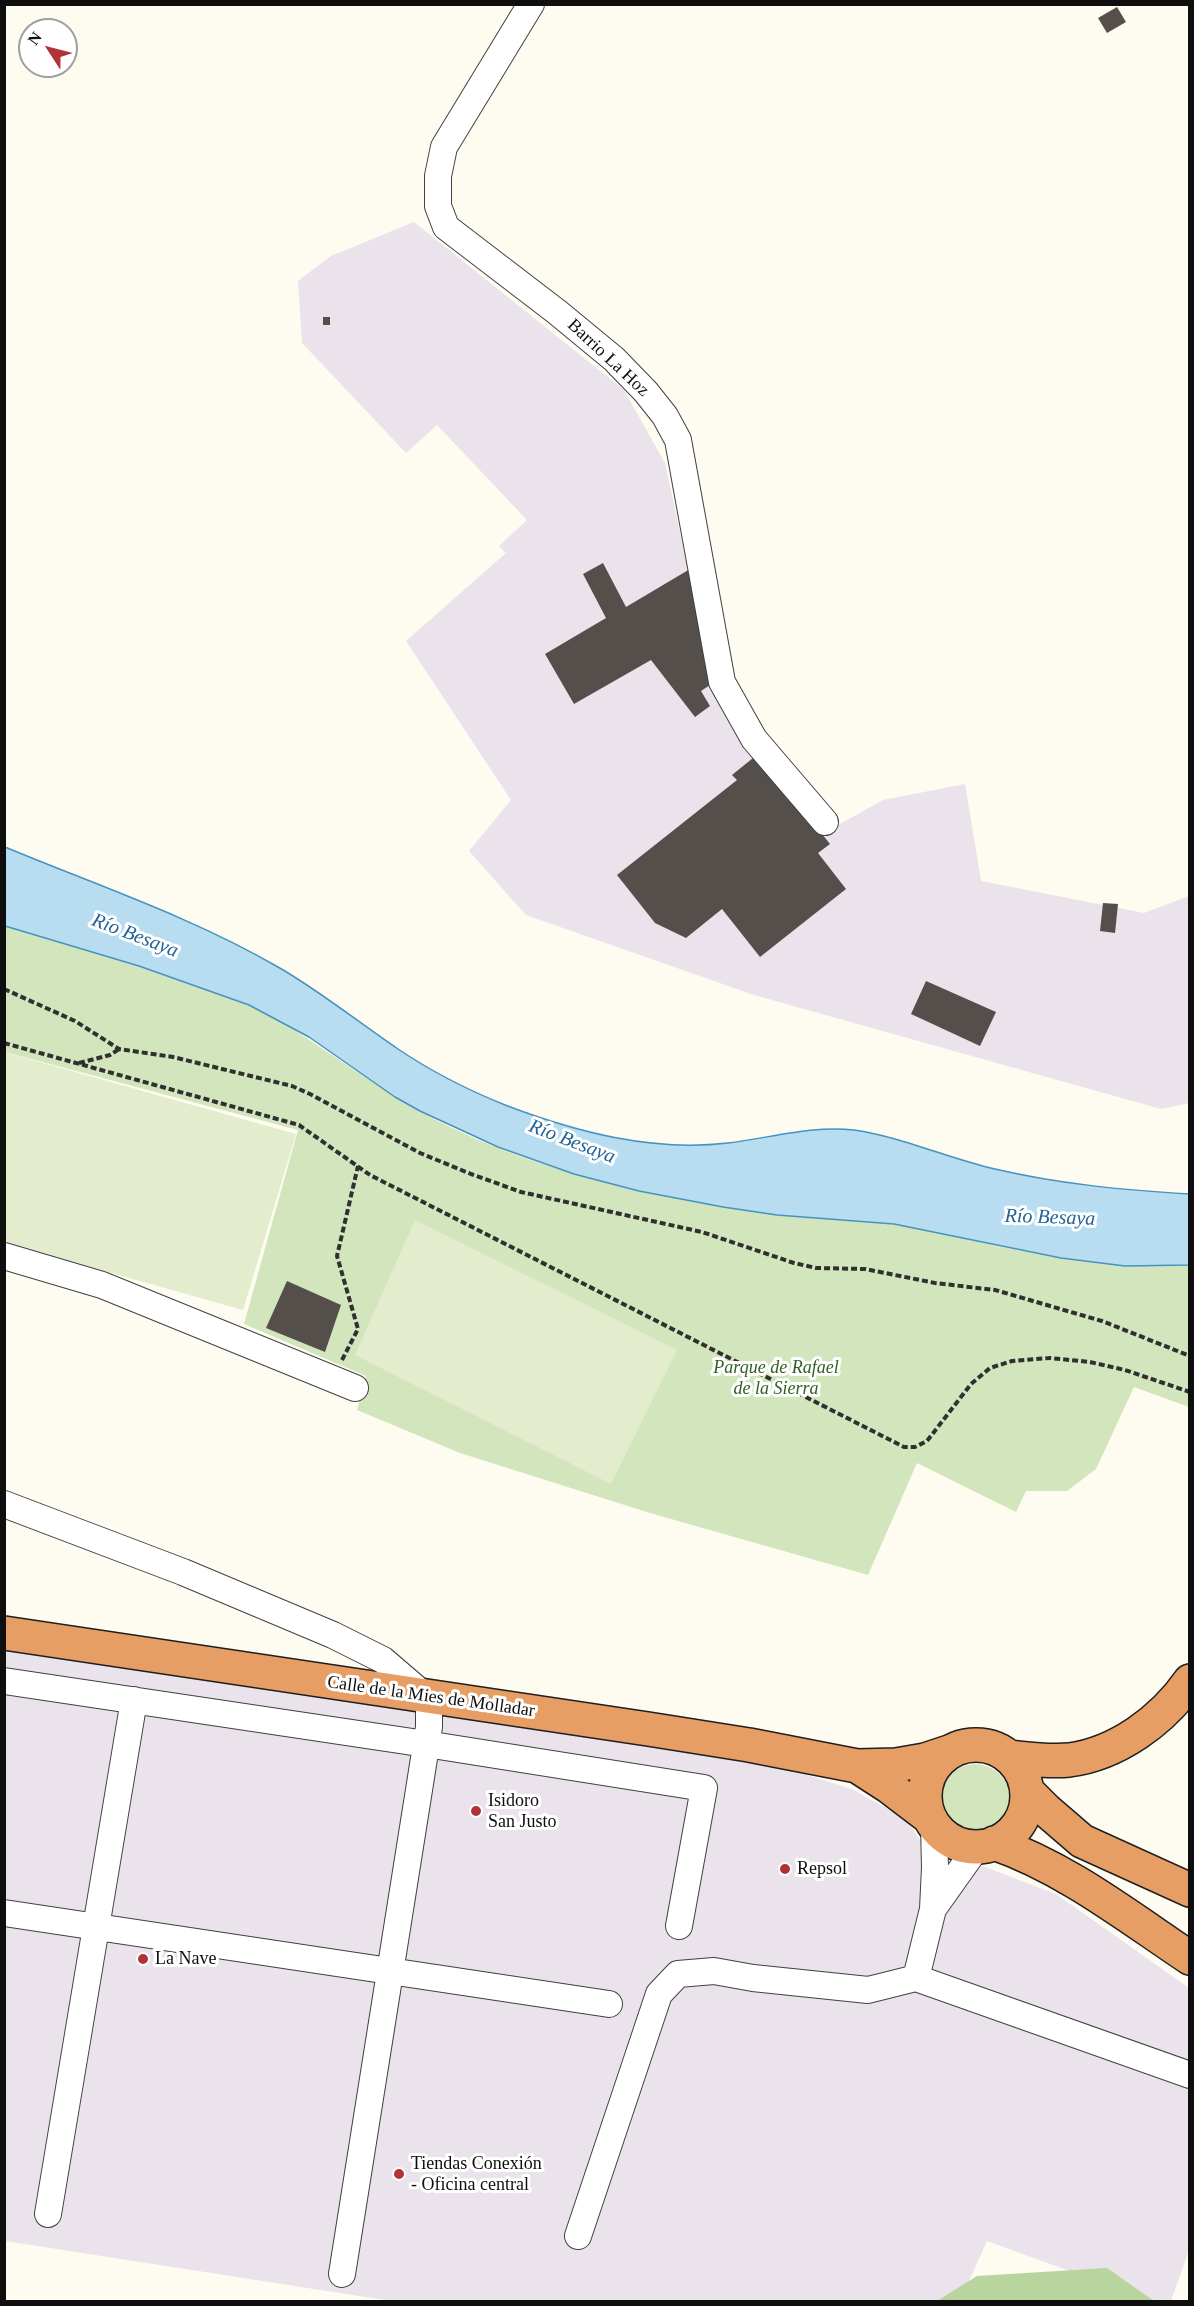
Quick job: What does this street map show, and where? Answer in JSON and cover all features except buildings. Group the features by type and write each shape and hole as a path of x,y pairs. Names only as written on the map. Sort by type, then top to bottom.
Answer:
{"highway":[{"name":"Calle de la Mies de Molladar","path":"4,1633 749,1745 857,1767 925,1760 949,1752"},
{"path":"1082,1841 1055,1838 991,1843 952,1841 932,1822 925,1797 933,1767 958,1747 980,1744 990,1746 1009,1756 1046,1761 1072,1759 1116,1745 1156,1719 1190,1681"},
{"path":"991,1843 1019,1823 1027,1802 1027,1791 1018,1766 1009,1756"},
{"name":"Calle de la Mies de Molladar","path":"857,1767 888,1786 932,1822"},
{"path":"1027,1791 1082,1841 1190,1890"},
{"path":"991,1843 1032,1858 1075,1882 1190,1958"}],"street":[{"name":"Barrio La Hoz","path":"531,4 444,147 438,176 438,206 446,227 614,359 646,392 665,416 678,440 722,682 754,739 825,822"},
{"path":"4,1257 102,1285 343,1384"},
{"path":"4,1504 183,1572 333,1635 383,1660 424,1696 429,1709 426,1744 342,2274"},
{"path":"4,1681 704,1788 679,1926"},
{"path":"48,2214 134,1700"},
{"path":"916,1978 933,1909 935,1868 932,1822"},
{"path":"933,1909 991,1843"},
{"path":"4,1913 609,2004"},
{"path":"578,2236 659,1995 678,1974 714,1971 753,1978 868,1990 916,1978 1190,2075"}],"path":[{"path":"4,989 75,1021 119,1049 183,1060 292,1086 420,1153 520,1192 702,1232 794,1263 816,1268 866,1269 934,1283 996,1290 1102,1322 1190,1356"},
{"path":"4,1043 299,1125 370,1175 904,1447 915,1447 927,1441 970,1384 990,1368 1012,1361 1050,1358 1090,1362 1125,1370 1190,1392"},
{"path":"79,1064 110,1055 119,1049"},
{"path":"343,1384 358,1329 337,1256 358,1166"}],"shaded area":[{"path":"414,222 624,390 665,463 716,700 822,834 883,800 965,784 981,881 1144,913 1189,896 1189,1103 1161,1109 754,995 526,915 469,851 511,800 406,641 506,553 499,546 527,520 437,425 406,453 302,343 298,281 331,256"},
{"path":"4,1648 395,1704 781,1767 852,1789 906,1819 922,1843 1056,1894 1189,1988 1189,2250 1171,2301 1152,2301 987,2241 960,2301 398,2302 5,2241"}],"green space":[{"name":"Parque de Rafael de la Sierra","path":"4,926 175,977 242,1003 274,1017 421,1112 493,1146 569,1172 647,1192 725,1207 917,1228 1069,1259 1141,1266 1189,1265 1189,1407 1134,1387 1096,1469 1067,1491 1026,1491 1016,1512 917,1463 868,1575 650,1513 460,1453 357,1410 366,1376 244,1324 298,1130 5,1052"},
{"path":"4,1052 296,1134 243,1310 5,1243"},
{"path":"415,1220 677,1350 611,1484 355,1355"},
{"path":"975,1764 988,1767 1000,1774 1007,1786 1010,1799 1007,1812 1000,1824 988,1831 975,1834 962,1831 950,1824 943,1812 940,1799 943,1786 950,1774 962,1767"},
{"path":"1107,2268 1154,2301 937,2301 977,2276"}],"water":[{"name":"Río Besaya","path":"5,847 143,902 245,949 309,986 424,1065 477,1093 532,1115 615,1138 671,1145 728,1143 822,1129 854,1130 872,1133 977,1164 1043,1179 1091,1186 1189,1194 1189,1265 1125,1266 1061,1258 894,1224 777,1215 723,1207 639,1191 574,1174 498,1147 420,1111 395,1097 309,1037 249,1005 139,966 5,926"}],"place":[{"name":"Isidoro San Justo","path":"476,1811"},
{"name":"Repsol","path":"785,1869"},
{"name":"La Nave","path":"143,1959"},
{"name":"Tiendas Conexión - Oficina central","path":"399,2174"}]}
